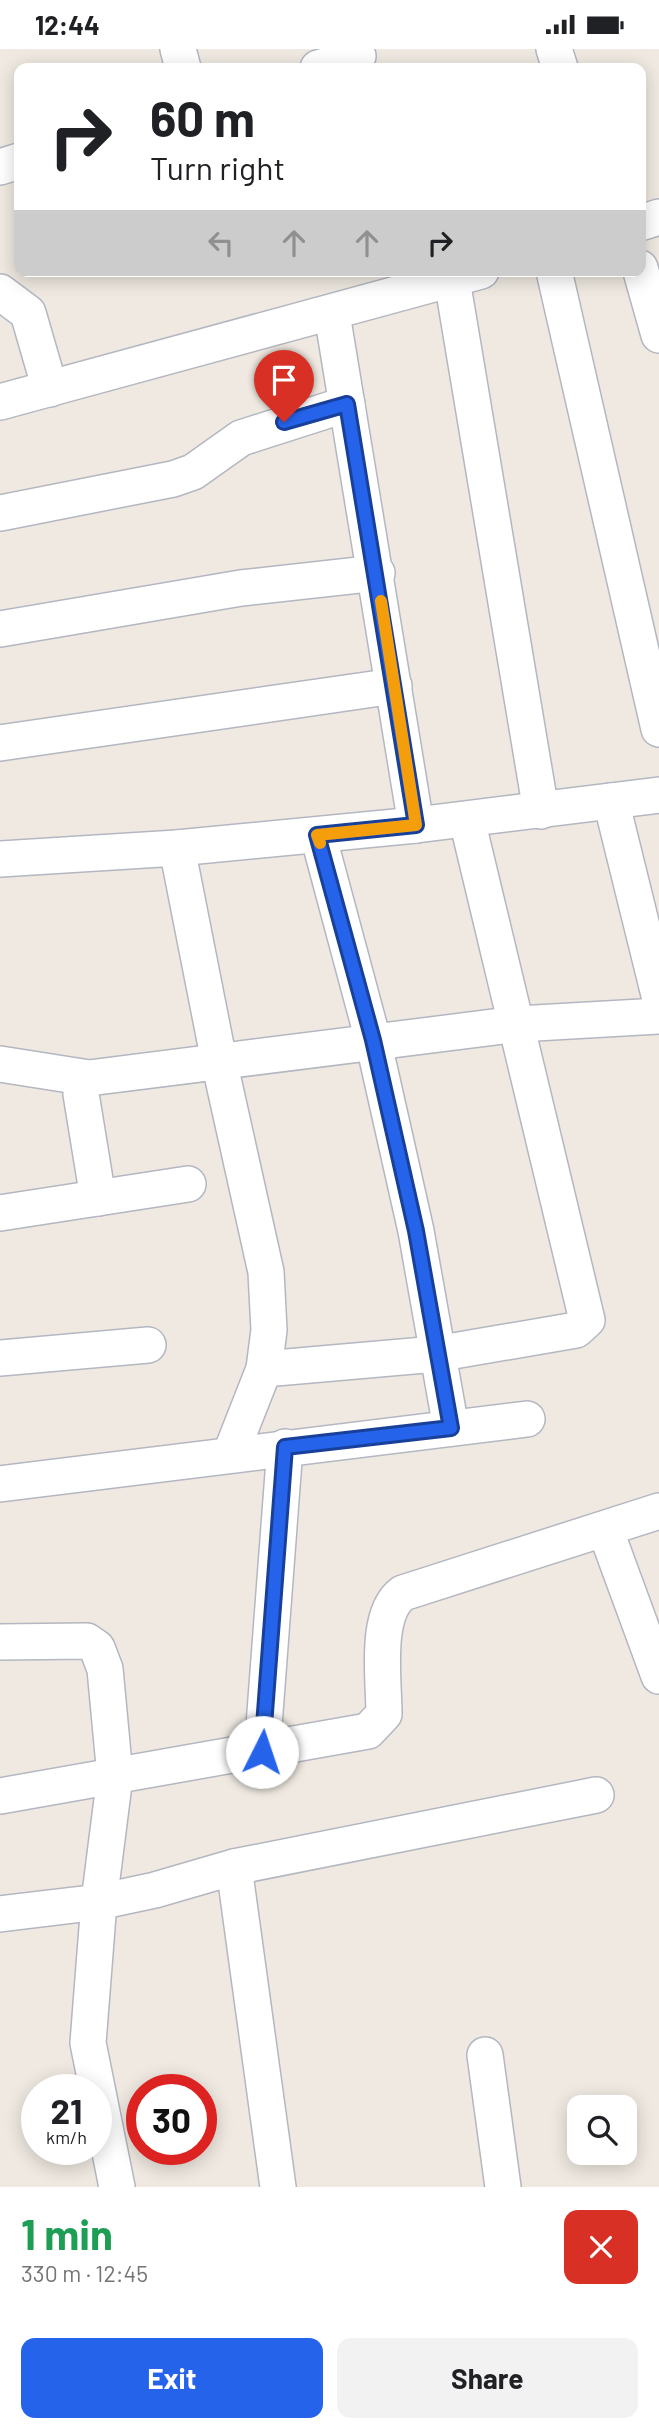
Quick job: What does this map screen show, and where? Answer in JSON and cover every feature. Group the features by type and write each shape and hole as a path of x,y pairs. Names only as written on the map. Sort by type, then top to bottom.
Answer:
{"street":[{"path":"338,63 358,58"},
{"path":"0,402 332,314 445,277 541,811"},
{"path":"555,277 659,729"},
{"path":"643,277 659,335"},
{"path":"0,292 28,313 50,389"},
{"path":"332,314 377,573 416,825"},
{"path":"0,513 173,479 208,463 241,438 347,404"},
{"path":"0,629 241,588 377,573"},
{"path":"0,743 394,686"},
{"path":"0,859 177,848 317,835 467,820 659,795"},
{"path":"611,801 659,995"},
{"path":"264,1369 436,1354 576,1329 587,1320 467,820"},
{"path":"317,835 373,1040 416,1231 451,1428"},
{"path":"177,848 219,1061 266,1272 269,1331 264,1369 232,1453"},
{"path":"0,1064 89,1078 373,1040 518,1024 659,1016"},
{"path":"89,1078 84,1081 81,1094 98,1198"},
{"path":"0,1213 188,1184"},
{"path":"0,1358 148,1345"},
{"path":"0,1484 232,1453 527,1419"},
{"path":"262,1752 285,1447"},
{"path":"0,1796 360,1735 381,1721 384,1714 384,1621 395,1598 403,1593 659,1511"},
{"path":"605,1528 659,1676"},
{"path":"0,1642 87,1641 97,1648 105,1669 115,1776 99,1902 88,2043 117,2187"},
{"path":"0,1914 99,1902 155,1890 234,1867 596,1795"},
{"path":"234,1867 278,2187"},
{"path":"485,2055 503,2187"}],"slow traffic":[{"path":"320,843 317,835 416,825 381,601"}],"route":[{"path":"262,1752 285,1447 451,1428 416,1231 373,1040 317,835 416,825 377,573 347,404 284,422"}]}
